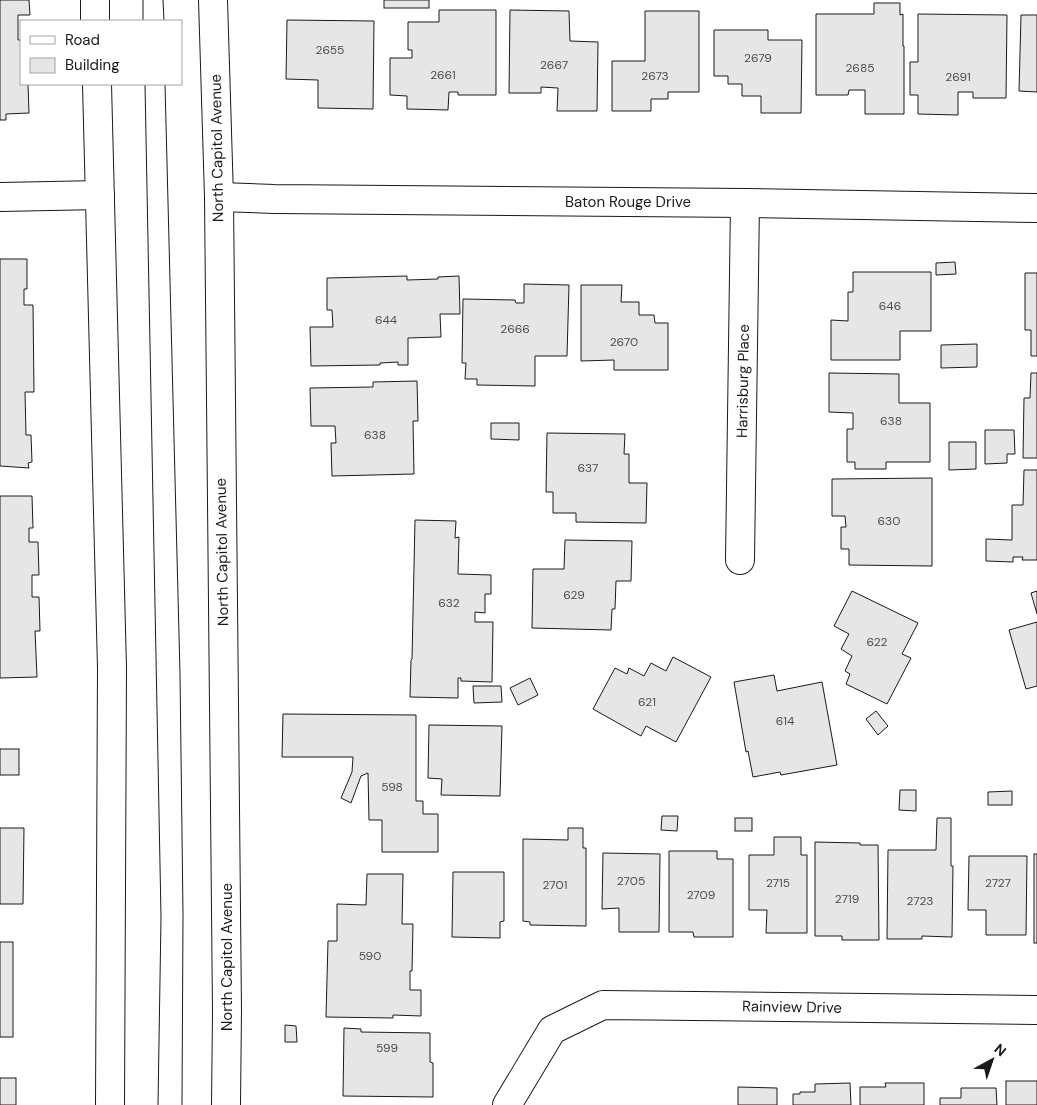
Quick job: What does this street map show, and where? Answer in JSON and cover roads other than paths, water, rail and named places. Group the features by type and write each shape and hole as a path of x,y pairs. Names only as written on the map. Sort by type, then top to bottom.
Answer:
{"main road":[{"path":"95,0 95,20"},
{"name":"North Capitol Avenue","path":"213,0 218,197 228,1011 226,1105"},
{"path":"97,85 112,668 110,1105"},
{"path":"0,197 100,195"},
{"name":"Baton Rouge Drive","path":"218,197 1037,208"},
{"name":"Harrisburg Place","path":"740,560 745,203"},
{"name":"Rainview Drive","path":"507,1105 552,1030 603,1005 1037,1010"}],"tram line":[{"path":"143,0 143,20"},
{"path":"163,0 164,20"},
{"path":"145,85 161,917 158,1105"},
{"path":"165,85 180,674 183,915 182,1105"}]}
